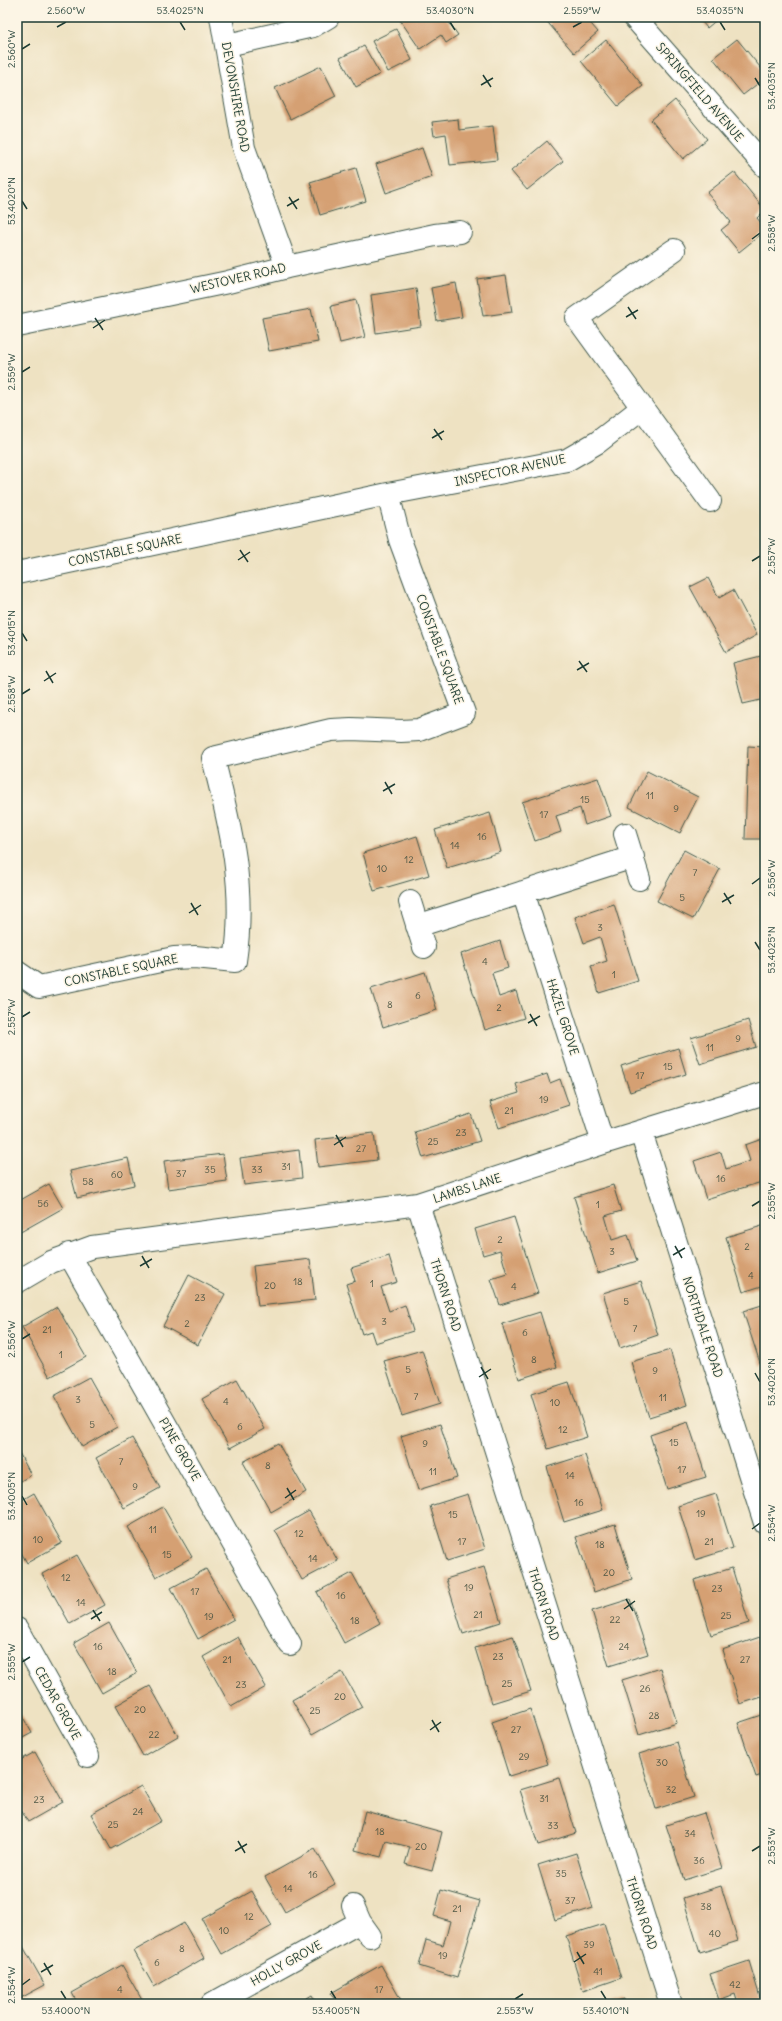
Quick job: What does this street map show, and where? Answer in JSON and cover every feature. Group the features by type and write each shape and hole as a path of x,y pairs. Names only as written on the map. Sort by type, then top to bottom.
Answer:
{"street":[{"name":"DEVONSHIRE ROAD","path":"221,17 244,148 287,267"},
{"path":"227,45 313,26 328,17"},
{"name":"SPRINGFIELD AVENUE","path":"634,17 765,166"},
{"name":"WESTOVER ROAD","path":"17,326 228,282 287,267 435,234 460,232"},
{"path":"674,250 577,318 710,501"},
{"name":"INSPECTOR AVENUE","path":"388,494 567,460 598,442 642,408"},
{"name":"CONSTABLE SQUARE","path":"17,573 388,494 400,540 464,713 419,730 331,730 213,758 237,867 240,913 235,961 195,957 174,958 39,987 17,972"},
{"path":"626,834 639,879"},
{"path":"417,926 633,857"},
{"name":"HAZEL GROVE","path":"523,892 603,1143"},
{"path":"410,902 424,947"},
{"name":"LAMBS LANE","path":"17,1282 69,1254 92,1247 418,1204 603,1143 765,1093"},
{"name":"NORTHDALE ROAD","path":"641,1132 765,1523"},
{"name":"THORN ROAD","path":"418,1204 670,2004"},
{"name":"PINE GROVE","path":"69,1254 290,1644"},
{"name":"CEDAR GROVE","path":"17,1629 88,1756"},
{"name":"HOLLY GROVE","path":"212,2004 361,1921"}],"building":[{"path":"404,17 445,17 458,35 446,43 441,35 420,49 400,20"},
{"path":"543,17 585,17 598,32 574,53"},
{"path":"698,17 720,17 707,28"},
{"path":"396,29 412,60 388,72 372,41"},
{"path":"737,39 765,73 765,78 743,95 713,58"},
{"path":"606,40 643,86 618,106 581,61"},
{"path":"364,46 380,74 356,87 340,58"},
{"path":"321,66 336,96 290,119 275,88"},
{"path":"675,100 707,139 683,159 651,120"},
{"path":"458,119 459,130 493,126 497,160 450,165 446,134 434,136 432,122"},
{"path":"547,141 563,161 527,190 511,171"},
{"path":"422,148 432,177 386,193 376,164"},
{"path":"356,168 366,201 320,215 310,182"},
{"path":"734,172 765,210 757,218 765,228 765,231 739,252 721,230 731,222 707,193"},
{"path":"506,275 512,312 483,316 477,279"},
{"path":"456,283 462,317 437,321 431,288"},
{"path":"416,288 421,326 376,333 371,295"},
{"path":"356,300 365,337 340,343 331,306"},
{"path":"311,309 318,342 269,351 262,318"},
{"path":"708,578 719,598 733,590 757,635 726,652 690,587"},
{"path":"765,655 765,699 743,704 733,663"},
{"path":"748,746 765,747 765,839 745,839"},
{"path":"647,771 698,797 680,833 629,807"},
{"path":"598,778 611,816 585,825 580,808 556,816 561,832 535,841 522,802"},
{"path":"490,813 501,852 447,868 435,830"},
{"path":"417,836 429,875 374,891 363,853"},
{"path":"684,850 720,869 693,919 657,901"},
{"path":"614,904 638,981 599,993 591,966 607,961 600,937 584,943 575,917"},
{"path":"500,941 508,968 492,973 499,997 516,991 524,1018 485,1030 461,954"},
{"path":"425,972 437,1010 383,1027 371,989"},
{"path":"748,1020 756,1047 700,1064 691,1038"},
{"path":"678,1048 686,1074 630,1092 621,1066"},
{"path":"547,1074 550,1083 560,1079 569,1105 499,1128 490,1102 519,1093 516,1084"},
{"path":"471,1114 480,1141 423,1158 415,1132"},
{"path":"374,1133 377,1160 318,1167 315,1140"},
{"path":"765,1138 765,1181 706,1199 694,1161 721,1152 726,1169 750,1161 745,1145"},
{"path":"299,1150 302,1178 244,1185 240,1158"},
{"path":"223,1154 227,1181 168,1189 164,1161"},
{"path":"128,1158 134,1185 77,1198 70,1171"},
{"path":"49,1184 63,1208 17,1234 17,1202"},
{"path":"613,1185 621,1211 605,1216 612,1240 628,1235 637,1261 598,1273 574,1197"},
{"path":"514,1217 538,1293 500,1305 491,1279 507,1274 500,1250 483,1255 475,1229"},
{"path":"765,1225 765,1285 743,1292 726,1237"},
{"path":"389,1256 397,1282 381,1287 389,1311 405,1305 413,1331 375,1343 371,1331 362,1334 346,1284 355,1281 351,1268"},
{"path":"310,1259 315,1300 258,1306 253,1266"},
{"path":"189,1275 225,1294 198,1345 163,1326"},
{"path":"641,1281 658,1335 620,1348 603,1293"},
{"path":"765,1304 765,1364 761,1366 743,1311"},
{"path":"57,1307 86,1357 50,1377 22,1327"},
{"path":"540,1312 557,1367 519,1379 502,1324"},
{"path":"422,1350 440,1404 402,1416 384,1361"},
{"path":"670,1350 687,1405 649,1417 631,1362"},
{"path":"89,1377 117,1427 82,1447 54,1396"},
{"path":"237,1379 265,1429 230,1448 202,1399"},
{"path":"569,1382 587,1437 548,1449 531,1394"},
{"path":"688,1422 706,1477 667,1489 650,1435"},
{"path":"440,1424 457,1478 418,1490 401,1436"},
{"path":"132,1438 160,1488 124,1508 96,1458"},
{"path":"278,1443 306,1492 271,1512 243,1462"},
{"path":"17,1449 31,1475 17,1483"},
{"path":"585,1455 603,1510 564,1522 547,1467"},
{"path":"34,1493 62,1543 27,1563 17,1545 17,1503"},
{"path":"468,1494 485,1549 447,1561 430,1506"},
{"path":"716,1494 733,1548 695,1560 678,1506"},
{"path":"163,1507 192,1557 156,1577 128,1527"},
{"path":"309,1511 338,1561 302,1580 275,1530"},
{"path":"615,1524 632,1579 594,1592 576,1537"},
{"path":"77,1555 105,1605 70,1624 42,1574"},
{"path":"484,1567 501,1622 463,1634 446,1579"},
{"path":"732,1568 749,1623 711,1635 694,1580"},
{"path":"206,1569 234,1619 198,1639 171,1588"},
{"path":"352,1573 380,1623 344,1643 317,1592"},
{"path":"630,1599 648,1654 609,1666 592,1611"},
{"path":"109,1623 137,1673 102,1693 74,1643"},
{"path":"513,1636 531,1691 492,1703 475,1648"},
{"path":"238,1637 266,1687 231,1707 203,1657"},
{"path":"760,1637 765,1651 765,1696 740,1704 722,1650"},
{"path":"660,1668 677,1723 639,1735 622,1680"},
{"path":"342,1672 362,1707 312,1735 292,1700"},
{"path":"150,1686 178,1736 143,1756 115,1706"},
{"path":"17,1707 32,1733 17,1741"},
{"path":"530,1709 548,1764 509,1776 492,1722"},
{"path":"765,1714 765,1774 756,1777 738,1723"},
{"path":"677,1742 694,1797 656,1809 639,1754"},
{"path":"35,1752 63,1802 28,1822 17,1803 17,1762"},
{"path":"559,1778 576,1833 538,1845 520,1790"},
{"path":"141,1786 161,1821 111,1849 91,1814"},
{"path":"365,1811 442,1832 432,1871 405,1864 410,1847 386,1841 381,1857 355,1850"},
{"path":"704,1813 722,1868 684,1880 666,1825"},
{"path":"315,1849 335,1884 285,1912 265,1877"},
{"path":"576,1853 593,1908 555,1920 538,1865"},
{"path":"721,1886 738,1941 700,1953 683,1898"},
{"path":"441,1890 480,1901 457,1978 419,1966 426,1940 443,1945 447,1933 450,1921 434,1916"},
{"path":"252,1891 272,1926 222,1954 202,1919"},
{"path":"184,1923 204,1958 154,1987 134,1951"},
{"path":"604,1924 621,1978 583,1991 566,1936"},
{"path":"17,1936 45,1985 17,2000"},
{"path":"749,1961 762,2004 738,2004 735,1994 719,2000 710,1974"},
{"path":"122,1965 142,2000 135,2004 78,2004 72,1993"},
{"path":"381,1965 401,2000 394,2004 337,2004 331,1993"},
{"path":"312,1995 317,2004 297,2004"},
{"path":"624,1999 625,2004 608,2004"}]}
